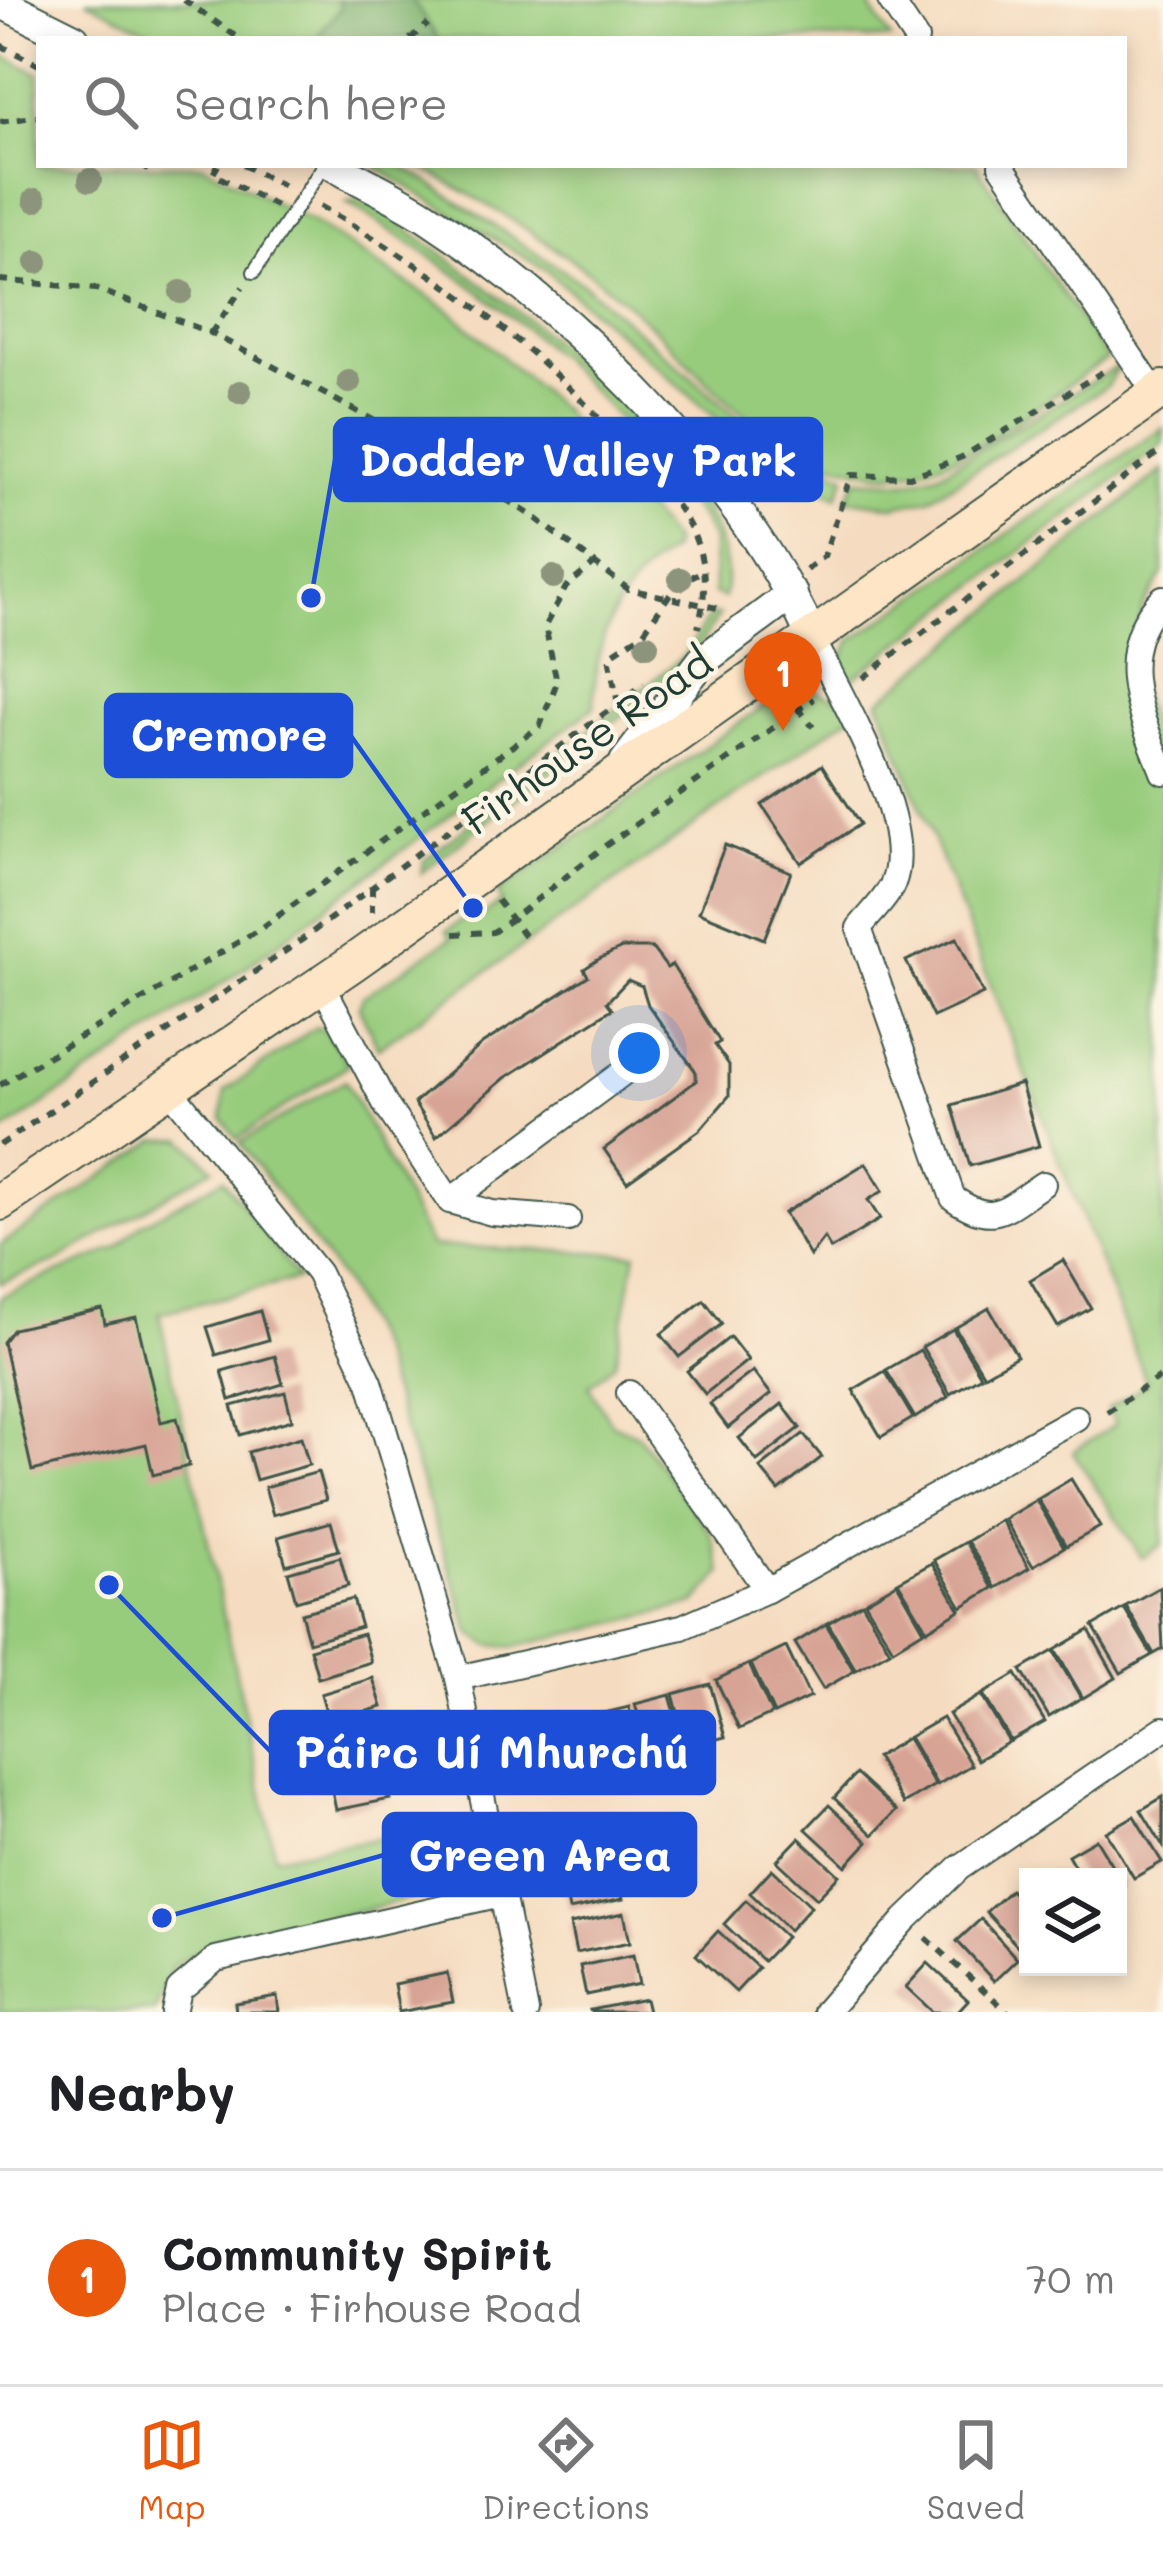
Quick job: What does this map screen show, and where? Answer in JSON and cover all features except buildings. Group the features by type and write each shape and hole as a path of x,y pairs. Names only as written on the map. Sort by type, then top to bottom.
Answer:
{"main road":[{"name":"Firhouse Road","path":"0,1202 322,984 1160,391"}],"street":[{"path":"890,0 914,36"},
{"path":"0,2 68,36"},
{"path":"335,168 427,216 556,313 671,429 793,594 883,790 895,830 893,884 859,928 953,1198 975,1214 992,1216 1042,1184"},
{"path":"1003,168 1160,391"},
{"path":"614,776 702,661 793,594"},
{"path":"1163,598 1150,611 1134,659 1132,697 1163,772"},
{"path":"322,984 387,1107 450,1201 492,1213 568,1219"},
{"path":"450,1201 635,1064"},
{"path":"169,1087 318,1274 370,1382 458,1678 526,2012"},
{"path":"629,1393 767,1590"},
{"path":"458,1678 682,1627 767,1590 1076,1418"},
{"path":"825,2012 905,1920 959,1868 1163,1729"},
{"path":"174,2012 178,1990 216,1959 502,1894"}],"lane":[{"path":"254,272 327,168"}],"path":[{"path":"184,0 236,36"},
{"path":"414,36 428,24"},
{"path":"0,45 36,63"},
{"path":"0,122 36,116"},
{"path":"145,168 152,173"},
{"path":"216,168 213,174 293,215"},
{"path":"0,280 96,289 211,333 418,444 537,519 628,590 704,605 705,570 682,512 583,398 462,292 251,168"},
{"path":"211,333 254,272"},
{"path":"824,556 851,476 910,478 962,458 1129,353"},
{"path":"840,695 1163,448"},
{"path":"0,1085 260,929 540,726 557,682 545,626 566,587 595,563"},
{"path":"618,704 610,662 614,652 643,633 687,576 705,570"},
{"path":"0,1145 303,939 650,680"},
{"path":"784,691 813,727"},
{"path":"439,940 449,934 493,932 797,708"},
{"path":"482,911 499,899 527,939"},
{"path":"1107,1412 1163,1375"},
{"path":"924,1937 1008,2012"}],"green space":[{"path":"86,0 865,0 889,36 158,36"},
{"path":"337,0 412,0 436,36 317,36 341,7"},
{"path":"0,54 36,72 36,168 210,168 313,223 448,309 564,412 672,540 672,550 636,581 612,618 598,660 594,707 246,967 0,1134"},
{"path":"377,168 404,168 419,176 583,284 760,436 846,476 837,497 770,465 546,270"},
{"path":"422,168 978,168 1107,359 988,440 936,464 891,474 837,464 772,435 718,392 593,276"},
{"path":"347,203 376,208 534,325 651,436 695,494 721,548 724,598 714,594 713,542 702,520 622,422 498,306"},
{"path":"1118,366 1107,386 929,499 893,506 846,499 857,479 906,482 938,474"},
{"path":"1163,428 1163,444 849,681 841,661 851,641"},
{"path":"1163,470 1163,574 1143,607 1130,656 1163,769 1163,1544 1142,1558 1073,1452 1116,1424 1107,1410 1147,1383 879,701"},
{"path":"710,615 719,616 686,665 421,873 424,860 683,657"},
{"path":"795,684 863,707 378,1048 359,1007 363,997 451,938 447,931 477,909 482,916 502,902 497,893"},
{"path":"316,1027 328,1033 348,1065 237,1139 222,1118 225,1091"},
{"path":"345,1080 431,1246 636,1254 615,1363 589,1386 611,1423 638,1435 711,1534 722,1573 695,1604 514,1647 489,1645 471,1633 378,1350 344,1283 240,1143"},
{"path":"183,1139 213,1168 57,1261 0,1283 0,1245 157,1140"},
{"path":"223,1179 298,1279 159,1313 275,1856 461,1825 470,1870 440,1893 209,1944 173,1966 155,2012 0,2012 0,1297 117,1248 141,1224"}],"place":[{"name":"Dodder Valley Park","path":"311,598"},
{"name":"Community Spirit","path":"783,731"},
{"name":"Cremore","path":"473,908"},
{"name":"Páirc Uí Mhurchú","path":"109,1585"},
{"name":"Green Area","path":"162,1918"}]}
